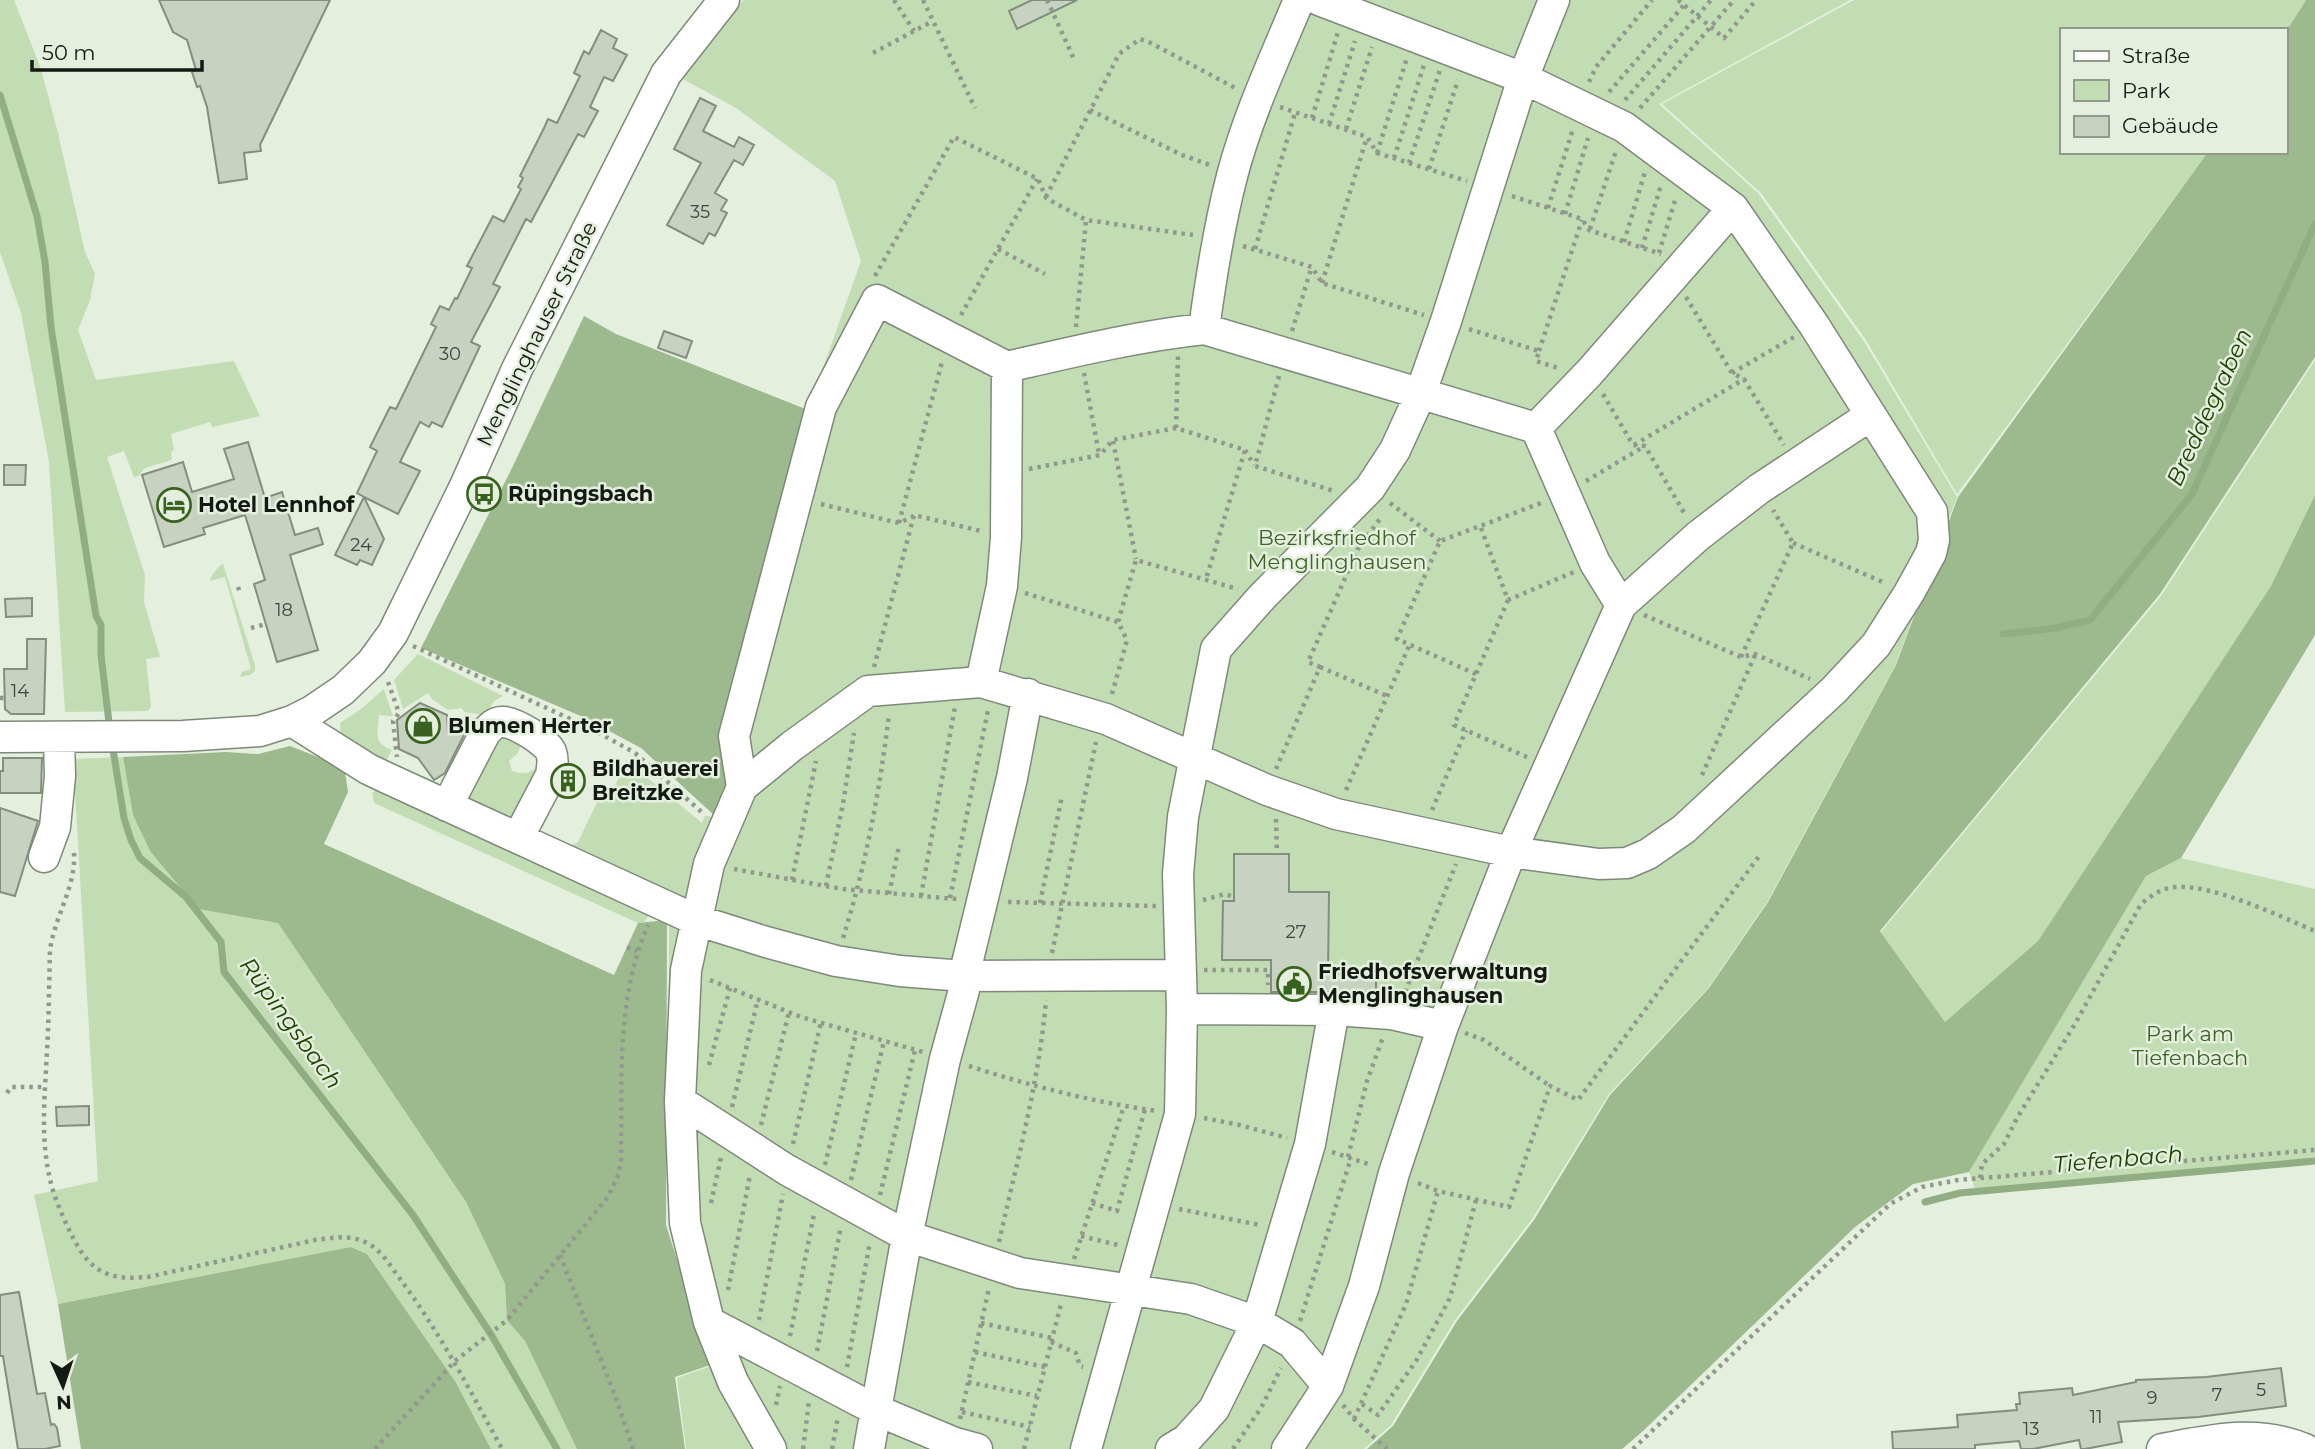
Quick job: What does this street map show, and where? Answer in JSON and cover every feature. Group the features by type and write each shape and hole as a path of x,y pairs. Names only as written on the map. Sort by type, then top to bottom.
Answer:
{"street":[{"name":"Menglinghauser Straße","path":"0,737 68,738 260,731 292,721 312,711 343,690 372,662 393,633 465,486 517,369 666,74 724,0"},
{"path":"1191,330 1233,173 1257,99 1299,0"},
{"path":"1086,1449 1180,1114 1182,1009 1178,874 1183,817 1216,649 1262,597 1370,500 1420,395 1522,78 1554,0"},
{"path":"771,1449 733,1382 686,1226 688,1107 685,970 714,852 742,787 792,746 873,692 978,683 1028,694 1104,718 1271,792 1336,814 1511,852 1599,864 1627,863 1648,854 1684,829 1834,690 1876,645 1931,553 1934,540 1932,512 1814,326 1733,208 1624,127 1522,78 1352,13"},
{"path":"1536,428 1584,378 1671,266 1733,208"},
{"path":"742,787 734,736 821,407 877,300 1007,367 1191,330 1285,354 1536,428"},
{"path":"978,683 1002,586 1006,537 1007,367"},
{"path":"1287,1449 1328,1387 1364,1286 1394,1173 1443,1026 1511,852 1621,605 1698,536 1759,489 1871,415"},
{"path":"1536,428 1595,563 1621,605"},
{"path":"869,1449 907,1236 945,1059 964,990 964,976 1012,778 1028,694"},
{"path":"292,721 368,769 447,806 658,903 696,919 766,942 836,961 900,971 964,976 1181,972"},
{"path":"447,806 485,733 493,724 505,721 542,740 551,752 553,764 551,775 518,838"},
{"path":"44,857 55,827 60,776 68,738"},
{"path":"1182,1009 1334,1010 1393,1015 1443,1026"},
{"path":"1171,1449 1186,1440 1214,1409 1257,1322 1310,1144 1334,1010"},
{"path":"688,1107 787,1170 907,1236 1020,1273 1191,1299 1257,1322 1292,1343 1328,1387"},
{"path":"715,1326 876,1410 966,1446"},
{"path":"2162,1449 2252,1436 2287,1442 2305,1449"}],"path":[{"path":"894,0 914,31"},
{"path":"923,0 975,108"},
{"path":"1047,0 1074,60"},
{"path":"1565,214 1591,111 1596,67 1653,0"},
{"path":"1591,111 1697,16 1711,0"},
{"path":"1710,27 1734,0"},
{"path":"1548,208 1591,111 1682,2 1724,38 1756,0"},
{"path":"1312,118 1352,13"},
{"path":"1329,124 1352,13"},
{"path":"1346,130 1352,13"},
{"path":"873,53 933,21"},
{"path":"1046,198 1119,54 1140,39 1257,99 1367,137 1377,153 1582,219 1589,230 1642,247 1671,266 1732,373 1744,379 1796,464"},
{"path":"1377,153 1439,47"},
{"path":"1394,158 1439,47"},
{"path":"1409,163 1439,47"},
{"path":"1429,169 1439,47"},
{"path":"1090,110 1182,155 1233,173"},
{"path":"1255,249 1295,112"},
{"path":"877,300 868,288 954,137 1038,179 1046,198 1086,220 1217,238 1312,267 1322,283 1539,351"},
{"path":"1322,283 1367,137"},
{"path":"1624,242 1668,160"},
{"path":"1642,247 1668,160"},
{"path":"1668,160 1671,266"},
{"path":"899,523 948,337 1038,179"},
{"path":"1582,219 1536,361 1584,378 1633,445 1645,446"},
{"path":"1086,220 1077,351 1100,455"},
{"path":"998,248 1045,274"},
{"path":"1255,466 1312,267"},
{"path":"1732,373 1814,326"},
{"path":"1177,428 1191,330"},
{"path":"1633,445 1744,379"},
{"path":"1007,473 1100,455 1113,440 1177,428 1245,450 1255,466 1370,500 1440,541"},
{"path":"966,1446 962,1412 1034,1087 1043,1034 1048,976 1062,903 1104,718 1127,640 1118,622 1136,560 1113,440"},
{"path":"1476,674 1397,639 1440,541 1565,494 1645,446"},
{"path":"1645,446 1698,536"},
{"path":"1206,579 1245,450"},
{"path":"1759,489 1793,543 1909,593"},
{"path":"797,498 899,523 914,515 1006,537"},
{"path":"1370,500 1358,549 1308,662 1387,696"},
{"path":"826,886 842,804 873,692 914,515"},
{"path":"1481,527 1508,600"},
{"path":"1741,657 1793,543"},
{"path":"1136,560 1262,597"},
{"path":"1550,767 1454,725 1508,600 1595,563"},
{"path":"1002,586 1118,622"},
{"path":"1621,605 1741,657 1755,654 1834,690"},
{"path":"251,628 266,624"},
{"path":"1336,814 1410,644"},
{"path":"413,646 594,730 635,753 705,816 714,852 792,880 858,891 984,901 1178,906"},
{"path":"1700,781 1755,654"},
{"path":"1277,855 1271,792 1320,667"},
{"path":"387,679 398,713 393,721 397,757 406,761"},
{"path":"921,896 978,683"},
{"path":"950,898 978,683"},
{"path":"836,961 858,891 877,795 873,692"},
{"path":"792,880 825,722"},
{"path":"1422,833 1466,730"},
{"path":"1040,903 1062,796"},
{"path":"1233,1449 1261,1408 1292,1343 1350,1158 1367,1081 1465,842"},
{"path":"889,894 899,846"},
{"path":"74,848 75,870 53,933 50,950 45,1087 46,1149 50,1178 58,1204 76,1244 87,1260 100,1270 122,1278 148,1277 315,1240 351,1237 369,1243 383,1256 457,1359 502,1449"},
{"path":"1443,1026 1484,1040 1550,1086 1578,1100 1760,855"},
{"path":"1980,1178 1982,1164 2004,1144 2075,1024 2141,904 2156,892 2173,887 2195,888 2256,905 2315,931"},
{"path":"374,1449 457,1359 508,1320 608,1197 619,1173 630,978 637,951 658,903"},
{"path":"626,947 637,951"},
{"path":"685,970 789,1012 1034,1087 1117,1105 1240,1125 1310,1144 1438,1191 1509,1207 1550,1086"},
{"path":"1181,972 1270,970 1268,1010"},
{"path":"688,1107 730,988"},
{"path":"686,1226 708,1220 758,999"},
{"path":"715,1326 789,1012"},
{"path":"7,1093 11,1087 17,1086 45,1087"},
{"path":"1092,1203 1117,1210 1145,1109"},
{"path":"1633,1449 1890,1204 1922,1187 1953,1180 2315,1150"},
{"path":"1387,1449 1354,1419 1406,1304 1438,1191"},
{"path":"1362,1404 1378,1415 1416,1361 1450,1298 1476,1200"},
{"path":"1154,1205 1285,1229"},
{"path":"1081,1237 1141,1251"},
{"path":"560,1255 633,1449"},
{"path":"981,1323 1052,1340 1076,1353 1080,1366 1107,1374"},
{"path":"975,1352 1045,1367"},
{"path":"803,1449 812,1377"},
{"path":"968,1382 1037,1396"},
{"path":"962,1412 1030,1427"}],"green space":[{"path":"0,0 14,0 41,69 85,252 95,274 90,300 78,330 96,380 234,361 260,416 212,427 210,422 171,434 174,449 171,453 172,460 145,468 138,476 134,477 124,451 107,457 145,575 144,602 160,657 146,659 151,706 148,711 65,712 49,462 21,313 0,252"},
{"name":"Bezirksfriedhof Menglinghausen","path":"744,0 1850,0 1659,104 1758,193 1865,343 1957,497 1895,666 1767,902 1708,988 1609,1094 1532,1219 1455,1320 1391,1425 1364,1449 686,1449 677,1378 711,1366 669,1226 669,921 677,894 653,891 563,850 578,842 602,792 614,788 626,760 702,823 705,816 716,817 808,410 861,261 835,181 736,108 681,78 728,14"},
{"path":"1854,0 2306,0 2287,30 2060,28 2060,154 2207,154 1957,494 1866,340 1761,193 1662,104"},
{"path":"2306,0 2315,0 2315,357 2160,594 1880,931 1945,1022 2038,941 2271,586 2315,495 2315,635 2181,858 2146,876 1969,1172 1913,1184 1855,1227 1622,1449 1367,1449 1393,1426 1457,1321 1534,1220 1610,1095 1709,988 1768,902 1896,665 1958,497 2207,154 2287,154 2287,30"},
{"path":"584,316 616,334 808,410 733,767 716,817 641,748 583,717 421,648 512,468"},
{"path":"2315,360 2315,495 2271,586 2038,941 1945,1022 1881,932 2161,596"},
{"path":"223,564 255,665 255,671 250,675 240,677 242,672 251,669 225,577 210,581 215,571"},
{"path":"418,654 503,696 494,701 486,715 464,712 462,708 448,710 428,693 403,709 394,680"},
{"path":"384,689 393,716 379,715 379,740 392,750 384,765 341,736 340,723"},
{"path":"493,736 524,740 517,754 509,761 512,771 525,773 543,763 546,764 508,824 461,794"},
{"path":"290,746 333,763 345,772 348,792 324,844 614,975 638,923 667,920 666,1225 710,1365 675,1377 685,1449 577,1449 525,1341 507,1320 505,1284 466,1202 278,923 198,909 150,851 133,815 123,757 226,752 258,754"},
{"path":"123,757 133,815 150,851 198,909 278,923 466,1202 505,1284 507,1320 525,1341 577,1449 491,1449 455,1381 367,1254 351,1247 58,1304 34,1195 98,1181 73,759"},
{"path":"380,788 646,911 648,917 644,922 638,923 374,803 372,793"},
{"name":"Park am Tiefenbach","path":"2181,858 2315,889 2315,1160 1975,1189 1969,1172 2146,876"},
{"path":"351,1247 367,1254 455,1381 491,1449 81,1449 58,1304"}],"building":[{"path":"159,0 330,0 260,145 261,151 244,153 247,179 219,183 207,107 192,72 196,70 187,40 173,32"},
{"path":"1032,0 1077,0 1017,29 1009,11"},
{"path":"601,30 617,39 613,48 627,55 613,81 604,77 590,107 598,111 584,137 578,134 531,222 526,219 493,284 500,287 471,342 480,346 442,427 432,422 429,427 420,422 400,462 420,471 398,514 357,493 377,451 370,447 390,407 396,409 436,327 431,324 440,306 449,310 455,298 457,299 472,268 467,266 493,216 504,222 521,189 518,187 523,178 520,176 548,119 557,123 580,76 574,73 584,51 589,54"},
{"path":"700,98 716,106 703,131 734,147 739,137 754,145 743,165 734,160 715,193 727,200 721,210 727,213 715,236 709,233 703,244 667,225 701,163 674,149"},
{"path":"664,331 692,341 686,358 658,348"},
{"path":"248,442 265,498 282,492 295,535 318,528 323,544 290,555 318,650 277,662 254,584 265,580 245,515 203,528 205,534 164,547 142,475 183,462 192,492 234,479 224,449"},
{"path":"4,465 26,465 25,485 4,485"},
{"path":"364,497 384,539 372,565 360,560 357,565 335,555"},
{"path":"32,598 32,616 6,617 5,599"},
{"path":"27,639 46,639 44,714 11,714 5,709 4,669 27,669"},
{"name":"Blumen Herter","path":"420,703 447,715 448,733 466,731 445,773 434,780 418,758 399,749 397,720"},
{"path":"3,758 42,758 41,793 0,793"},
{"name":"Bildhauerei Breitzke","path":"569,769 583,776 573,796 562,791"},
{"path":"0,808 38,821 15,896 0,892"},
{"path":"1234,854 1289,854 1289,892 1329,892 1328,974 1376,974 1376,992 1271,992 1271,960 1222,960 1223,901 1234,901"},
{"path":"89,1106 89,1125 57,1126 56,1107"},
{"path":"19,1292 37,1394 45,1393 51,1425 54,1424 57,1428 60,1446 18,1449 3,1356 0,1356 0,1295"},
{"path":"2281,1368 2286,1406 2198,1417 2118,1422 2122,1442 2085,1449 2081,1449 2079,1440 2033,1449 2021,1449 2019,1441 1975,1445 1975,1449 1893,1449 1892,1432 1958,1427 1957,1415 2017,1410 2016,1404 2020,1404 2019,1393 2072,1388 2073,1395 2136,1380 2206,1377"}],"waterway":[{"name":"Rüpingsbach","path":"0,95 37,216 45,262 51,327 96,616 101,625 101,655 110,731"},
{"name":"Breddegraben","path":"2003,634 2055,628 2090,620 2192,494 2315,224"},
{"name":"Rüpingsbach","path":"112,743 124,818 140,858 186,897 221,942 224,972 413,1215 492,1336 557,1449"},
{"name":"Tiefenbach","path":"1925,1202 1960,1193 2315,1161"}],"place":[{"name":"Rüpingsbach","path":"484,494"},
{"name":"Hotel Lennhof","path":"174,505"},
{"name":"Blumen Herter","path":"423,726"},
{"name":"Bildhauerei Breitzke","path":"568,781"},
{"name":"Friedhofsverwaltung Menglinghausen","path":"1294,984"}]}
